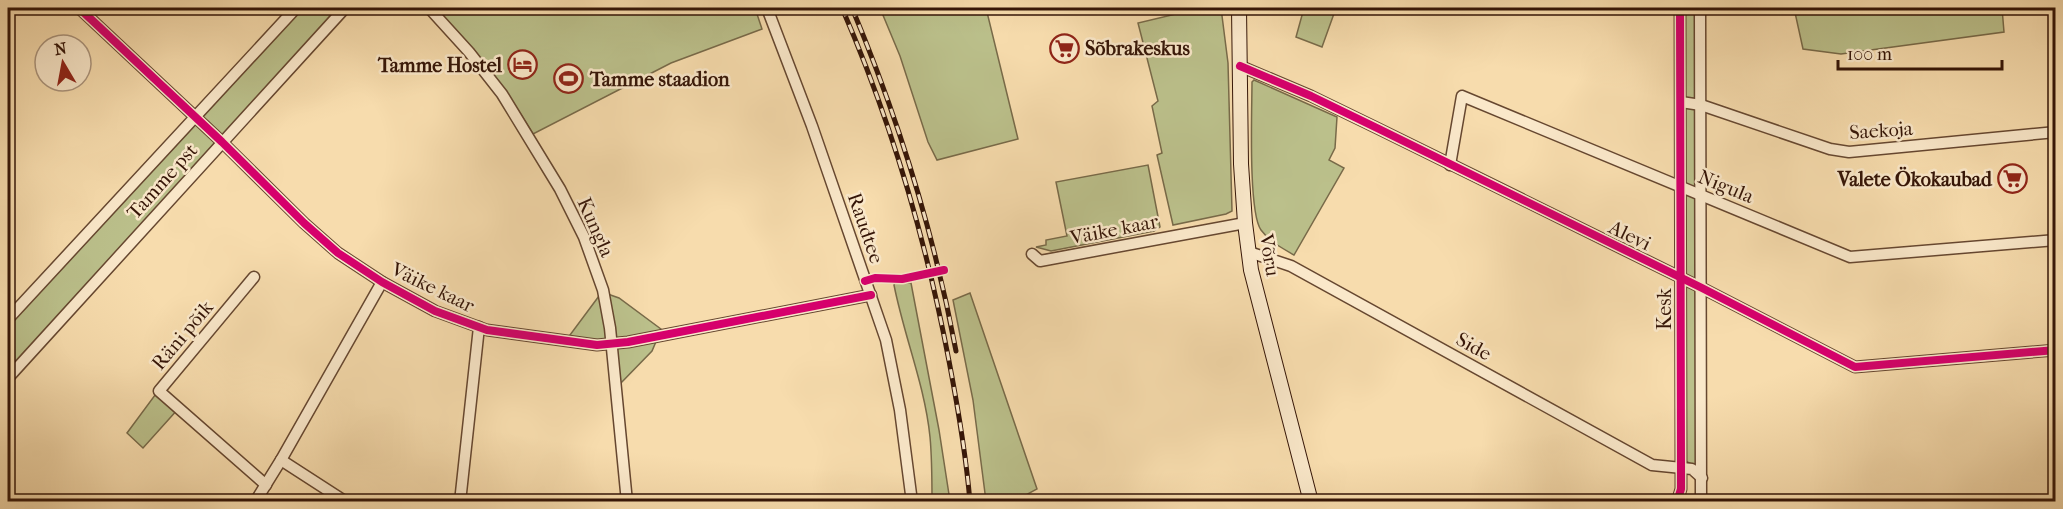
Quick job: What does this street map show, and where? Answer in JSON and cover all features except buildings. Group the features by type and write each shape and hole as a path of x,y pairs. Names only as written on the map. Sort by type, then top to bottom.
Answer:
{"main road":[{"name":"Võru","path":"1239,8 1241,164 1251,270 1311,501"}],"street":[{"name":"Väike kaar","path":"80,8 338,253 382,282 435,311 487,330 597,345 612,344 871,295"},
{"name":"Tamme pst","path":"8,319 296,8"},
{"name":"Tamme pst","path":"8,378 345,8"},
{"name":"Kungla","path":"429,8 469,52 502,94 560,189 584,237 603,290 612,344 627,501"},
{"name":"Raudtee","path":"766,8 790,65 886,340 894,376 912,501"},
{"name":"Kesk","path":"1677,501 1681,489 1680,8"},
{"name":"Kesk","path":"1700,8 1701,501"},
{"name":"Alevi","path":"1240,66 1311,96 1702,288 1855,367 2055,350"},
{"name":"Nigula","path":"1450,165 1462,96 1850,256 2055,240"},
{"name":"Saekoja","path":"1681,102 1701,105 1830,149 1849,152 2055,132"},
{"name":"Väike kaar","path":"1032,255 1040,261 1245,223"},
{"name":"Side","path":"1249,252 1291,266 1652,465 1666,468 1681,466"},
{"name":"Räni põik","path":"254,276 159,391 266,485"},
{"path":"255,501 281,460 382,282"},
{"path":"460,501 479,327"},
{"path":"281,460 346,501"},
{"path":"1681,466 1692,469 1702,478"}],"green space":[{"path":"299,8 343,8 8,370 8,322"},
{"name":"Tamme staadion","path":"435,8 755,8 762,29 671,63 533,134 512,100 488,68"},
{"path":"880,8 986,8 1018,139 937,160 928,142 900,56"},
{"path":"1201,8 1221,8 1228,63 1232,211 1173,225 1157,155 1162,153 1152,106 1158,101 1138,23"},
{"path":"1304,8 1336,8 1322,47 1296,37"},
{"path":"1680,8 1700,8 1702,469 1681,459"},
{"path":"1794,8 2002,8 2004,32 1841,54 1803,49"},
{"path":"1254,80 1337,117 1335,148 1329,160 1344,168 1294,255 1268,238 1261,230 1257,220 1252,182 1252,82"},
{"path":"1148,165 1160,227 1154,231 1051,251 1036,247 1046,245 1046,240 1067,236 1056,182"},
{"path":"895,282 911,283 950,501 932,501 931,453 927,418 898,304"},
{"path":"602,292 619,298 669,335 658,337 652,351 617,387 613,345 564,343"},
{"path":"970,293 1037,489 1015,501 986,501 973,400 953,300"},
{"path":"158,391 178,409 143,448 127,433"}],"railway":[{"path":"842,8 891,137 918,226 949,361 970,502"},
{"path":"852,8 885,91 913,176 937,263 956,351"}],"cycle path":[{"path":"79,8 338,253 382,282 435,311 487,330 597,345 628,342 871,295"},
{"path":"1677,502 1681,489 1680,8"},
{"path":"1240,66 1311,96 1379,129 1702,288 1855,367 2056,350"},
{"path":"865,281 875,278 902,279 944,270"}],"place":[{"name":"Sõbrakeskus","path":"1064,48"},
{"name":"Tamme Hostel","path":"523,65"},
{"name":"Tamme staadion","path":"569,79"},
{"name":"Valete Ökokaubad","path":"2013,179"}]}
